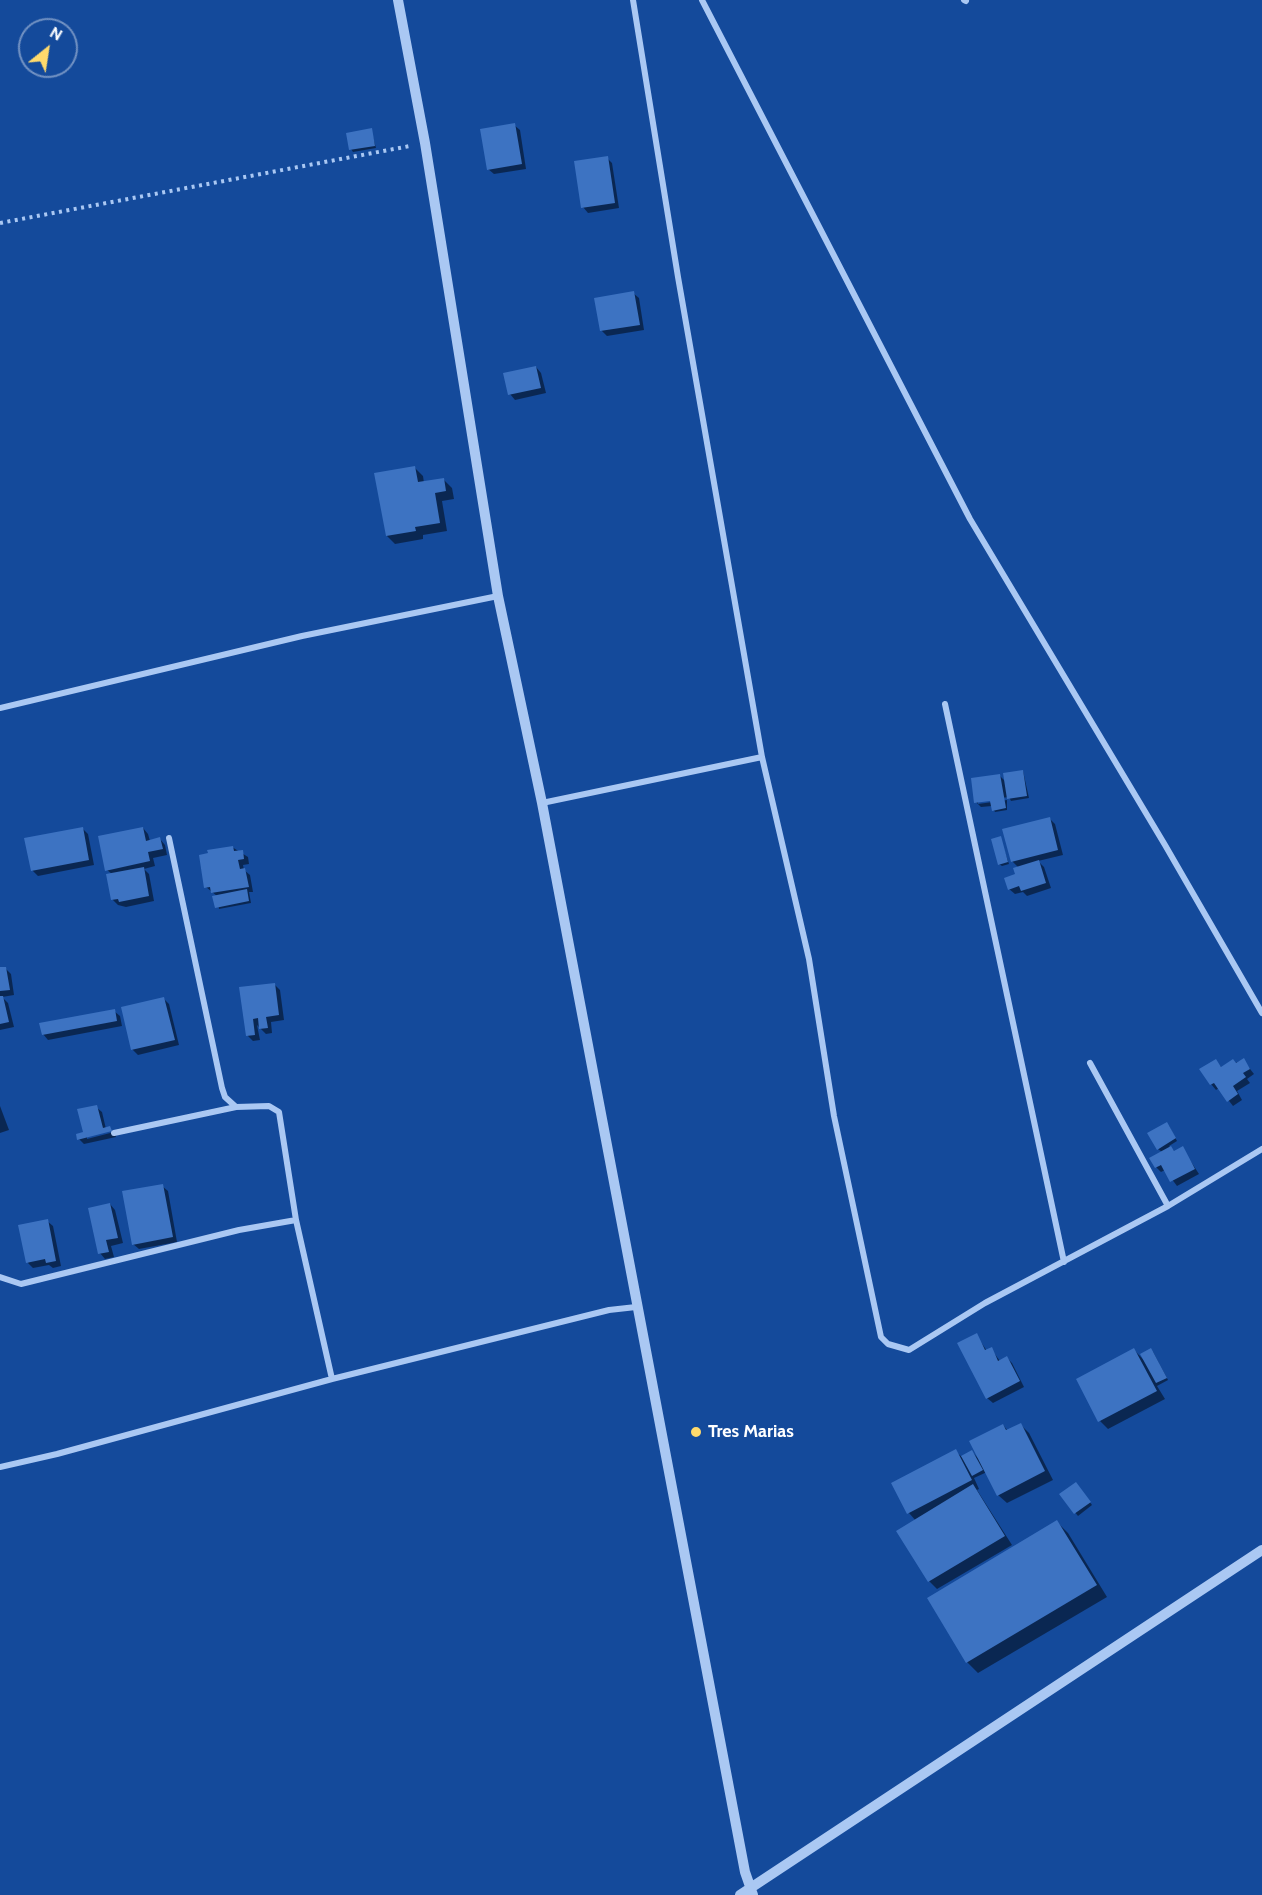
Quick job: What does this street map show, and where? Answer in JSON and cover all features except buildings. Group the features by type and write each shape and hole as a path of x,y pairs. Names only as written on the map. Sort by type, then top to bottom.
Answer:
{"street":[{"path":"398,0 425,143 498,596 542,803 745,1872 753,1891"},
{"path":"633,0 762,757 808,959 834,1116 880,1337 898,1349 909,1350 985,1303 1168,1206 1262,1149"},
{"path":"702,0 970,519 1166,845 1262,1013"},
{"path":"0,708 302,636 498,596"},
{"path":"945,704 1064,1262"},
{"path":"542,803 762,757"},
{"path":"169,838 222,1088 225,1097 236,1107"},
{"path":"1090,1064 1168,1206"},
{"path":"114,1133 236,1107 269,1106 279,1112 296,1220 332,1379"},
{"path":"0,1276 21,1284 239,1230 296,1220"},
{"path":"0,1467 57,1454 332,1379 609,1310 636,1307"},
{"path":"739,1895 753,1891 1262,1550"},
{"path":"739,1895 745,1872"}],"path":[{"path":"0,224 425,143"}],"place":[{"name":"Tres Marias","path":"696,1432"}]}
